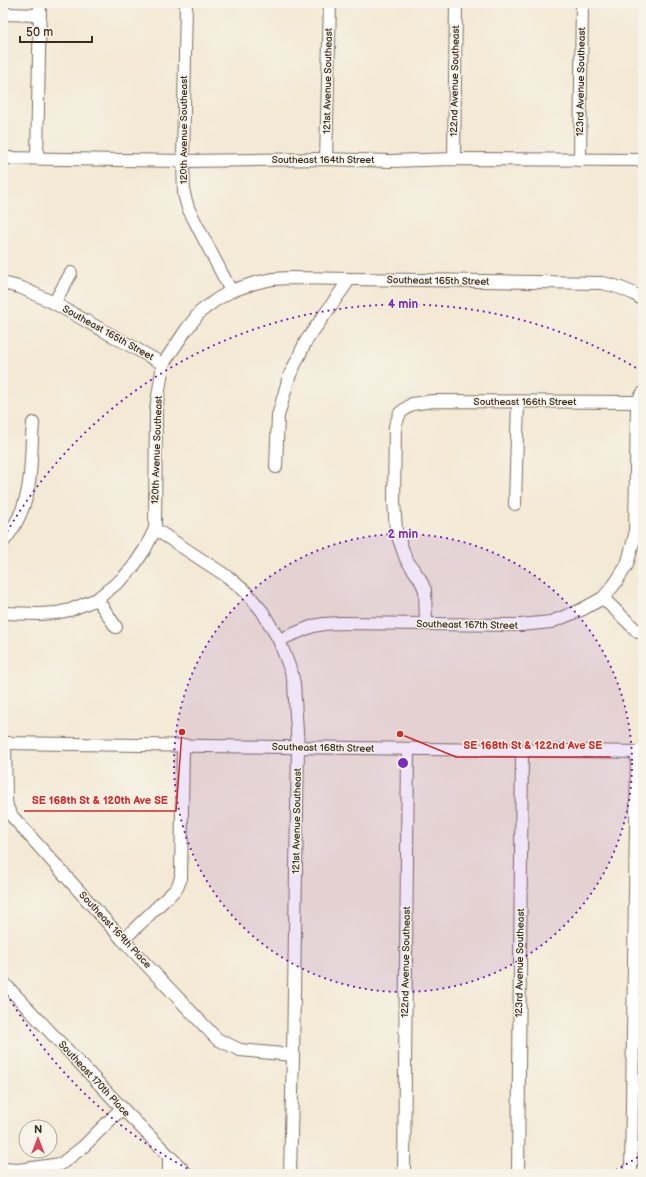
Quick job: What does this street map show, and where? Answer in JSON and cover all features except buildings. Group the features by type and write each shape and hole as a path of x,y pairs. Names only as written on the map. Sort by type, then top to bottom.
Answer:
{"street":[{"name":"120th Avenue Southeast","path":"155,529 156,410 163,364 176,343 200,312 231,291 188,208 184,194 183,161 186,3"},
{"name":"121st Avenue Southeast","path":"326,159 330,3"},
{"name":"122nd Avenue Southeast","path":"454,159 456,3"},
{"name":"123rd Avenue Southeast","path":"580,160 582,3"},
{"path":"3,14 40,9 37,158"},
{"name":"Southeast 164th Street","path":"3,158 183,161 326,159 390,161 454,159 643,160"},
{"name":"Southeast 165th Street","path":"54,303 71,273"},
{"name":"Southeast 165th Street","path":"231,291 273,279 602,283 619,286 641,293"},
{"path":"276,467 278,416 289,377 306,341 349,280"},
{"name":"Southeast 165th Street","path":"3,283 22,288 54,303 163,364"},
{"path":"638,632 603,598 614,585 627,565 635,535 640,398"},
{"name":"Southeast 166th Street","path":"426,624 425,590 420,579 406,559 396,531 394,502 395,426 400,413 412,404 433,401 518,402 640,398"},
{"path":"515,504 518,402"},
{"path":"3,542 8,536 22,509 28,489 33,423"},
{"name":"121st Avenue Southeast","path":"155,529 228,577 246,592 262,611 279,640 294,684 298,747 290,1174"},
{"path":"3,613 56,613 70,610 97,599 122,579 133,567 145,549 155,529"},
{"name":"Southeast 167th Street","path":"279,640 313,626 324,624 521,625 551,622 581,610 603,598"},
{"path":"97,599 116,627"},
{"name":"Southeast 168th Street","path":"4,743 640,752"},
{"name":"Southeast 169th Place","path":"4,743 6,799 10,815 123,940 218,1039 240,1050 293,1055"},
{"path":"123,940 177,888 181,878 183,745"},
{"name":"122nd Avenue Southeast","path":"404,1174 408,749"},
{"name":"123rd Avenue Southeast","path":"518,1174 522,751"},
{"path":"631,1174 640,752"},
{"name":"Southeast 170th Place","path":"3,982 122,1108 187,1174"},
{"path":"3,1169 18,1170 61,1164 83,1147 122,1108"},
{"path":"169,1156 169,1174"}],"place":[{"name":"SE 168th St & 120th Ave SE","path":"182,732"},
{"name":"SE 168th St & 122nd Ave SE","path":"400,734"}]}
